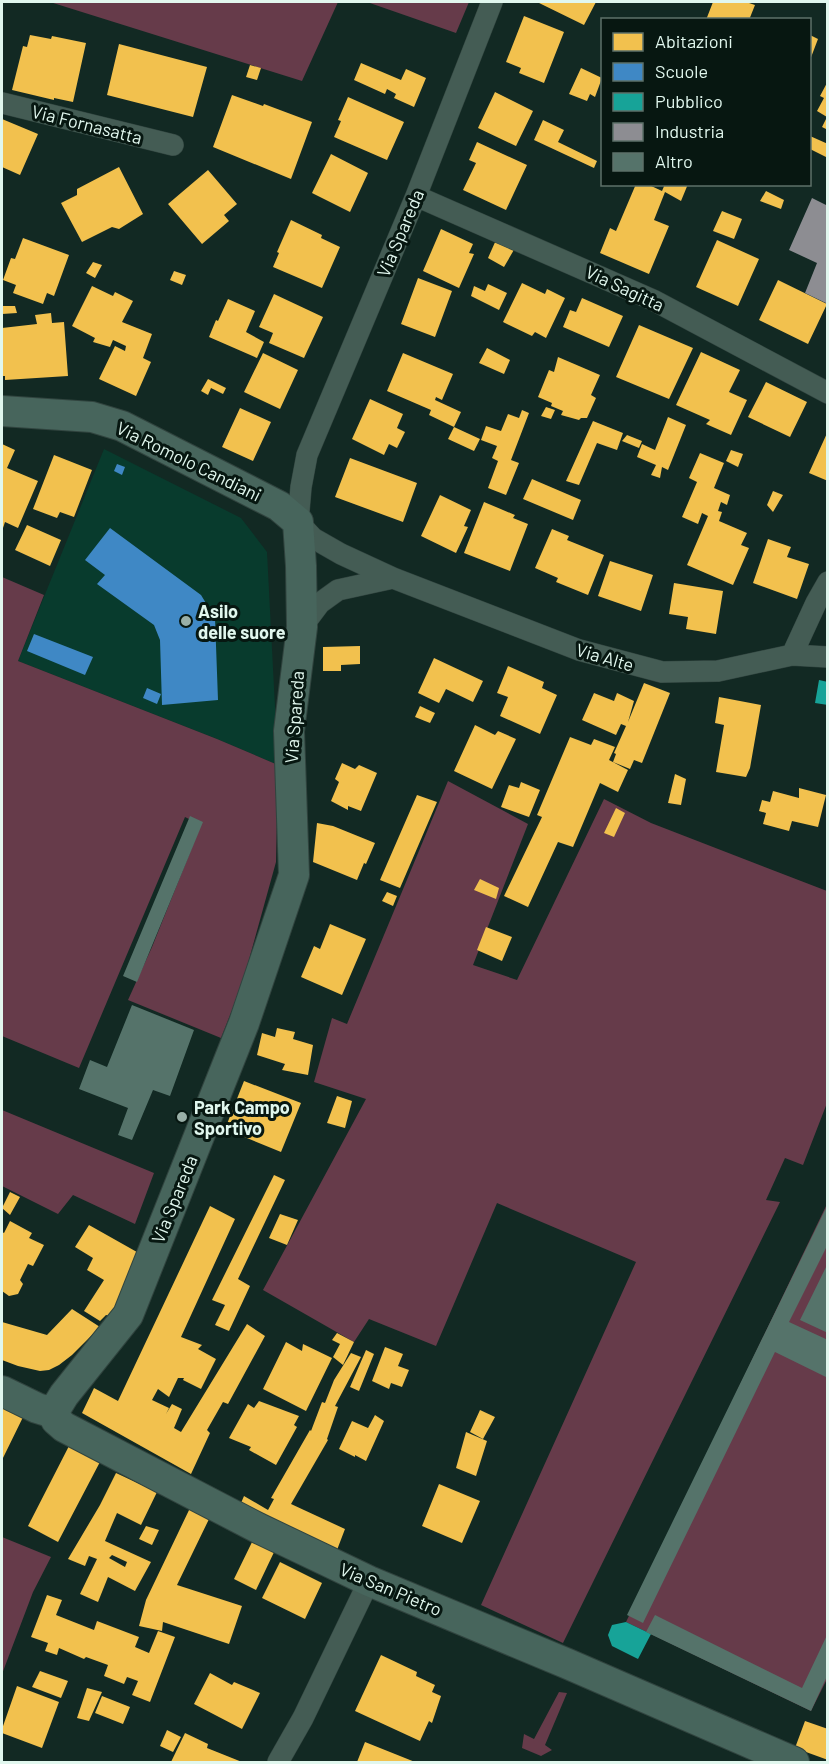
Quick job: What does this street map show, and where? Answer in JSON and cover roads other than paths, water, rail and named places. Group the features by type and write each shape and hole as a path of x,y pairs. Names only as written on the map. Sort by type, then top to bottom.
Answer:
{"street":[{"name":"Via Spareda","path":"53,1413 64,1395 128,1316 244,1023 294,875 289,731 302,627 298,522 307,455 416,196 492,2"},
{"name":"Via Fornasatta","path":"2,103 173,145"},
{"name":"Via Sagitta","path":"416,196 653,300 828,393"},
{"name":"Via Romolo Candiani","path":"2,411 92,417 122,426 279,506 298,522"},
{"name":"Via Alte","path":"298,522 313,538 393,578 579,650 662,672 718,671 792,656 828,657"},
{"path":"302,627 320,603 338,590 393,578"},
{"path":"792,656 828,582"},
{"name":"Via San Pietro","path":"2,1391 53,1413 56,1420 64,1427 88,1440 258,1528 369,1581 794,1762"},
{"path":"278,1762 303,1718 369,1581"},
{"path":"290,1762 303,1718"}],"place":[{"name":"Asilo delle suore","path":"186,621"},
{"name":"Park Campo Sportivo","path":"182,1117"}]}
